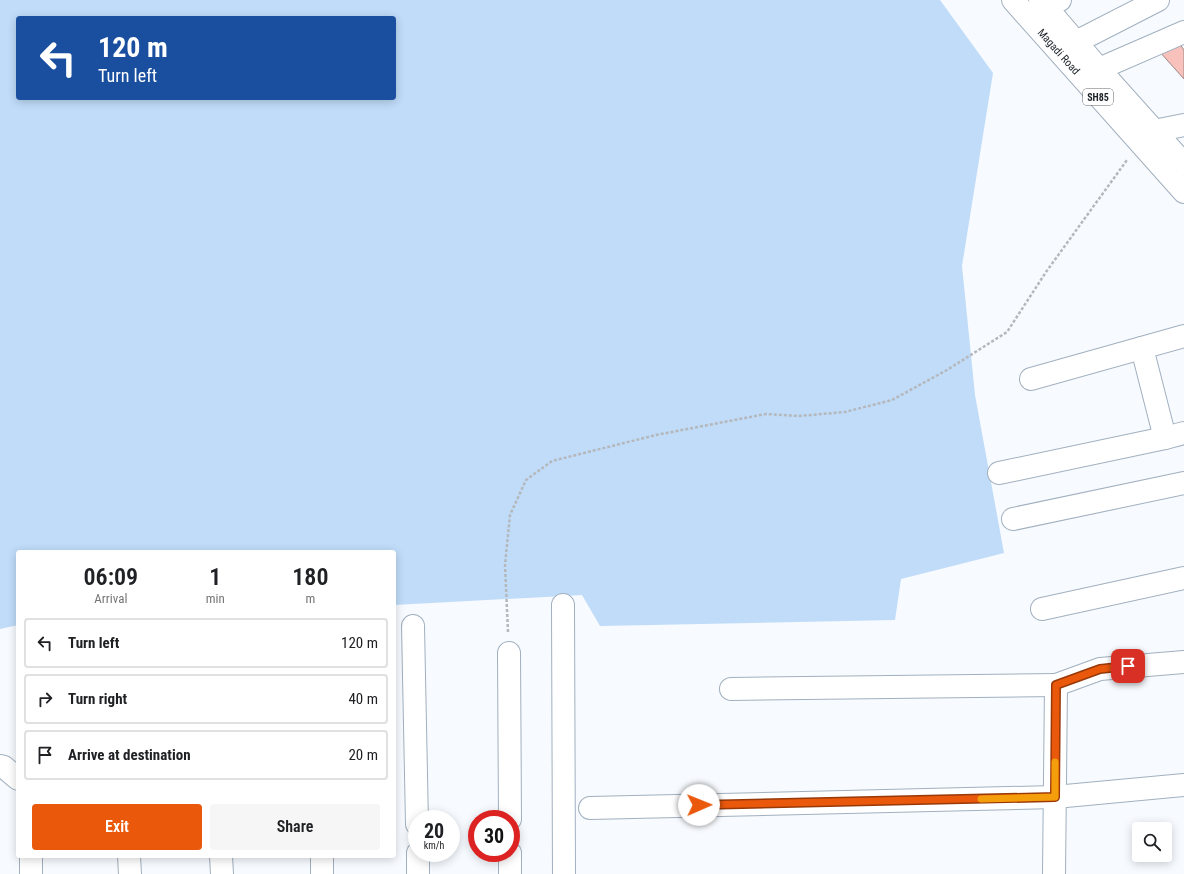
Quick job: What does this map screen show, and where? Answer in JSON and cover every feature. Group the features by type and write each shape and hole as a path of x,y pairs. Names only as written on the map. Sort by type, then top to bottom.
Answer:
{"street":[{"name":"Magadi Road","path":"1013,0 1147,137 1184,164"},
{"path":"1076,42 1158,0"},
{"name":"Magadi Road","path":"1048,2 1076,42 1099,69 1184,192"},
{"path":"1099,69 1184,32"},
{"path":"1147,137 1184,125"},
{"path":"1031,379 1184,336"},
{"path":"998,473 1175,436 1142,348"},
{"path":"1013,519 1184,483"},
{"path":"1042,609 1184,578"},
{"path":"563,605 564,874"},
{"path":"413,626 417,810"},
{"path":"509,653 510,810"},
{"path":"731,689 1056,685 1100,669 1184,662"},
{"path":"1054,874 1056,685"},
{"path":"0,766 4,767 16,777"},
{"path":"590,808 1055,797 1184,785"},
{"path":"31,858 31,874"},
{"path":"129,858 130,874"},
{"path":"221,858 222,874"},
{"path":"322,858 322,874"},
{"path":"418,862 418,874"},
{"path":"510,862 510,874"}],"path":[{"path":"509,653 505,565 510,515 526,480 552,461 656,435 766,414 800,416 845,412 892,400 947,370 1007,332 1050,266 1116,173 1147,137"}],"shaded area":[{"path":"0,0 940,0 993,73 962,266 975,395 1004,553 901,579 895,620 600,626 582,595 396,605 396,550 16,550 16,625 0,629"}],"building":[{"path":"1177,40 1184,50 1184,79 1159,51"}],"slow traffic":[{"path":"981,799 1055,797 1055,762"}],"route":[{"path":"699,805 1055,797 1056,685 1100,669 1128,666"}]}
